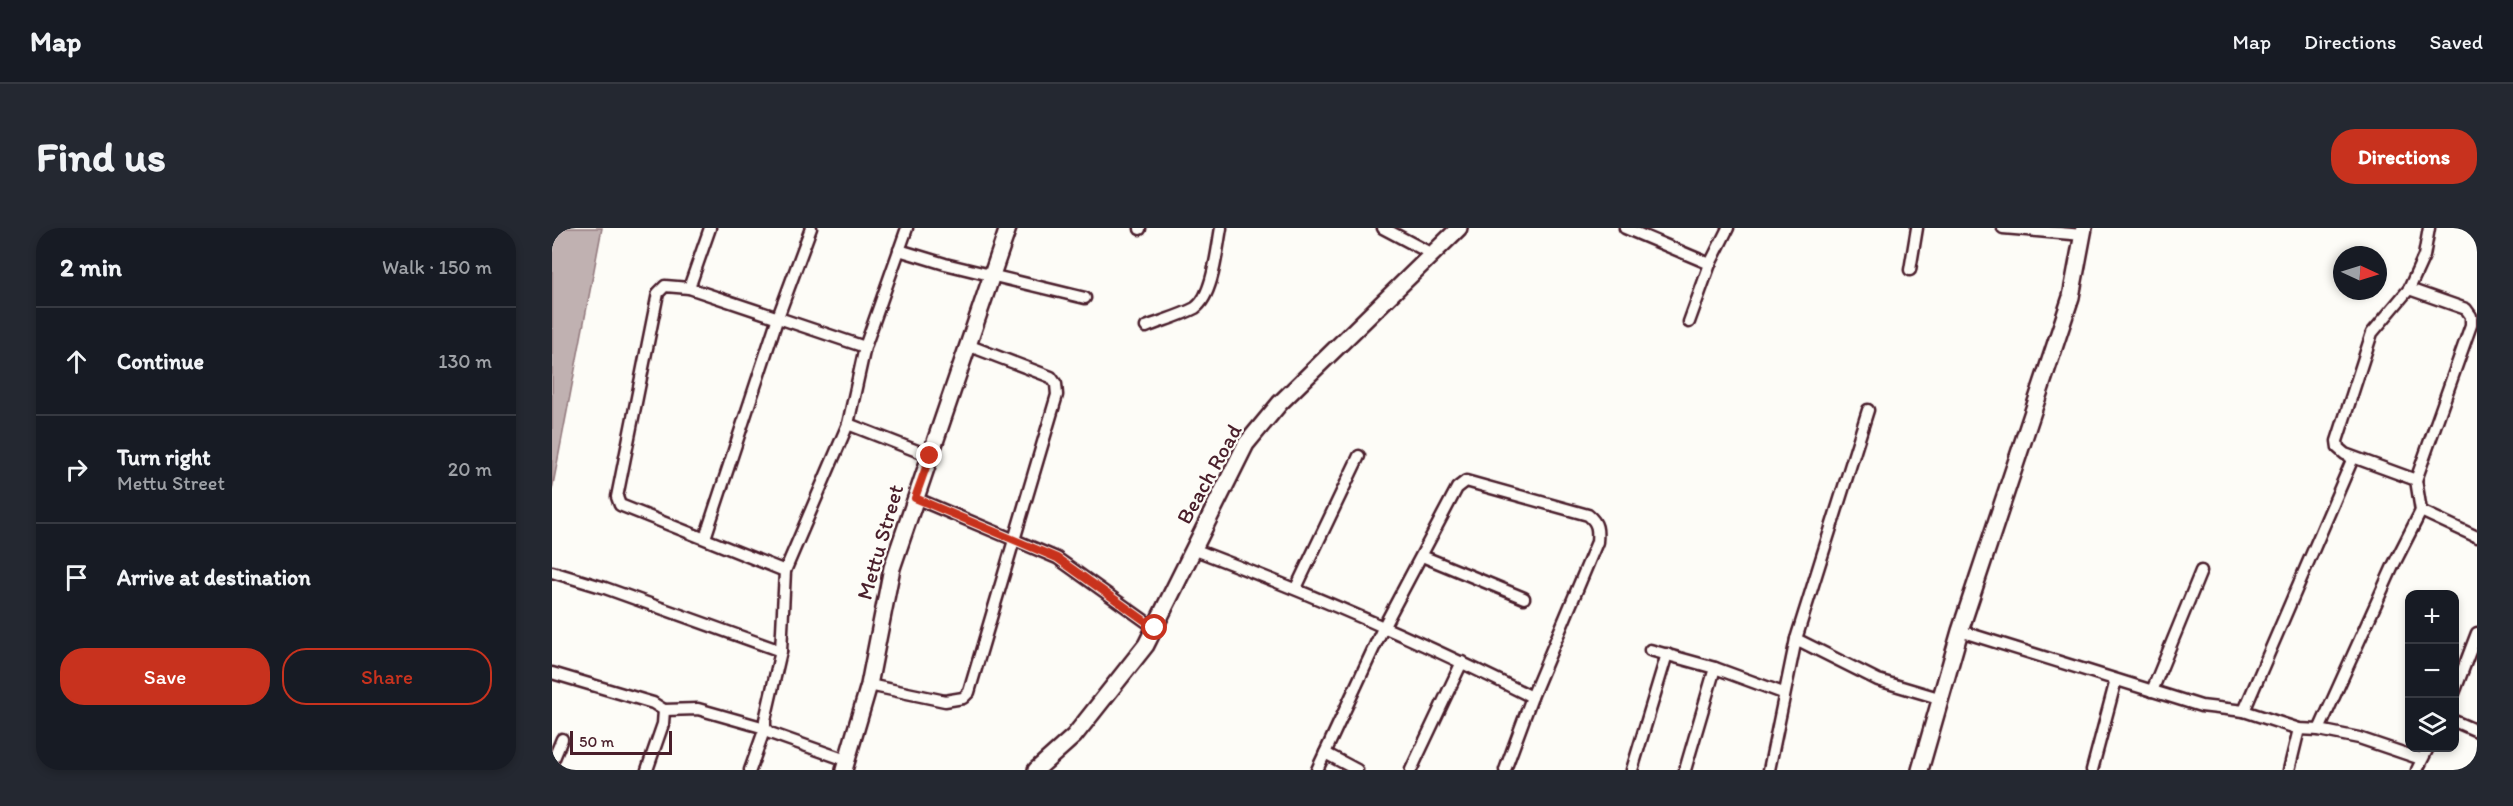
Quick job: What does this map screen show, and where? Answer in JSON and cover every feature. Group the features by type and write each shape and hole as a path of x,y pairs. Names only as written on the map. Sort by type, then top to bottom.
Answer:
{"street":[{"path":"689,288 710,228"},
{"path":"705,538 778,317 811,228"},
{"path":"750,770 765,728 781,651 785,571 848,424 865,347 907,228"},
{"name":"Mettu Street","path":"845,765 869,685 892,568 970,346 1008,228"},
{"path":"1146,327 1194,308 1202,302 1209,289 1221,228"},
{"path":"1383,228 1432,254"},
{"name":"Beach Road","path":"1036,770 1081,727 1130,668 1155,628 1193,549 1253,436 1280,403 1459,228"},
{"path":"1625,228 1710,264"},
{"path":"1689,322 1710,264 1728,228"},
{"path":"1910,270 1917,228"},
{"path":"1920,770 1960,631 2071,297 2084,232 2003,228"},
{"path":"2416,480 2353,458 2338,448 2337,441 2372,333 2409,289 2424,256 2429,228"},
{"path":"899,250 991,276 1085,298"},
{"path":"785,571 620,505 617,497 658,293 665,286 689,288 865,347"},
{"path":"2319,730 2421,511 2416,480 2471,325 2471,310 2409,289"},
{"path":"869,685 945,701 963,698 969,692 1057,395 1056,384 1051,377 970,346"},
{"path":"1768,770 1796,639 1868,410"},
{"path":"848,424 930,456"},
{"path":"1296,588 1359,456"},
{"path":"2244,711 2353,458"},
{"path":"1317,770 1384,626 1457,488 1466,481 1577,511 1595,520 1597,542 1532,697 1505,770"},
{"path":"915,498 1057,558 1155,628"},
{"path":"2421,511 2477,537"},
{"path":"1193,549 1296,588 1384,626 1532,697"},
{"path":"1422,556 1524,598"},
{"path":"552,572 605,588 781,651"},
{"path":"2152,691 2201,572"},
{"path":"1960,631 2201,706 2244,711 2299,729 2319,730 2359,738 2419,765"},
{"path":"2459,680 2477,633"},
{"path":"1796,639 1878,680 1942,699"},
{"path":"1650,650 1715,668 1783,693"},
{"path":"1632,770 1667,654"},
{"path":"1411,770 1462,662"},
{"path":"1685,770 1715,668"},
{"path":"552,673 653,703 664,710 698,709 765,728 777,736 845,765"},
{"path":"2092,770 2116,680"},
{"path":"647,770 663,724 664,710"},
{"path":"2459,723 2477,731"},
{"path":"2289,770 2299,729"},
{"path":"552,764 562,739"},
{"path":"1325,753 1357,770"}],"shaded area":[{"path":"552,228 602,228 552,490"}],"route":[{"path":"930,456 915,498 1057,558 1092,585 1125,604 1155,628"}]}
